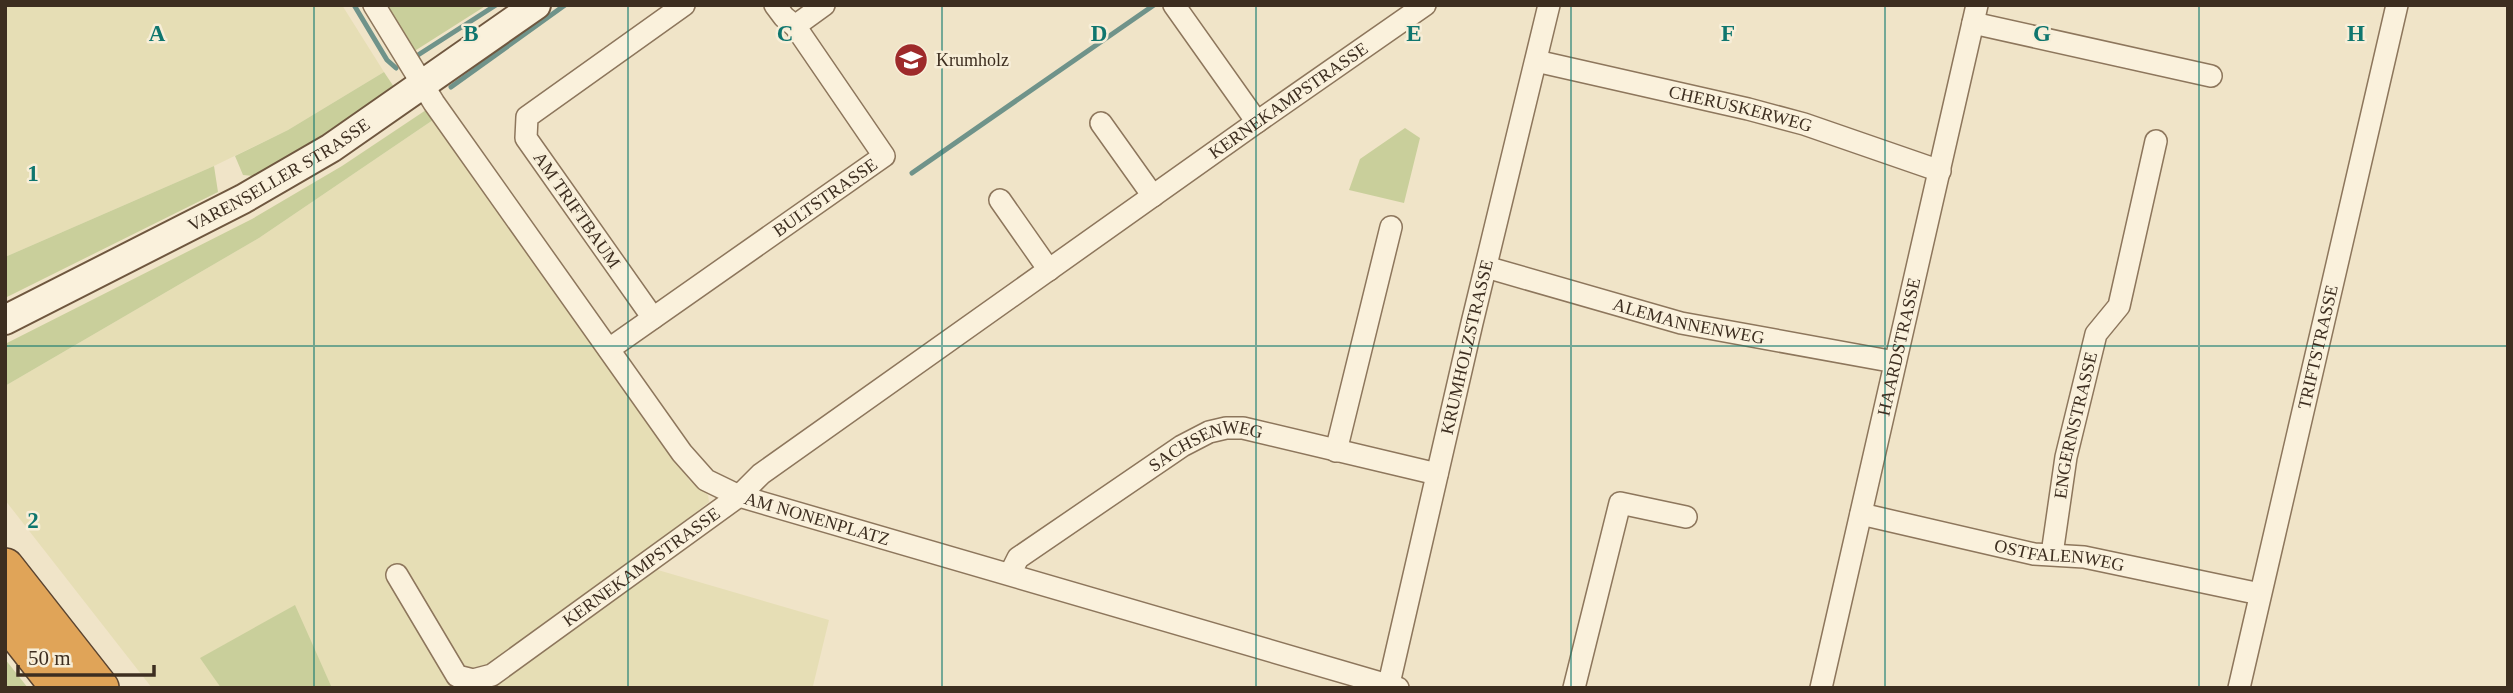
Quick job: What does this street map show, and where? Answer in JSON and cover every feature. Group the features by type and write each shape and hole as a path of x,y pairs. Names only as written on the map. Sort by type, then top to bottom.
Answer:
{"highway":[{"path":"5,567 100,688"},
{"path":"5,618 60,688"}],"main road":[{"name":"VARENSELLER STRASSE","path":"5,320 243,199 331,148 536,5"}],"street":[{"name":"AM NONENPLATZ","path":"374,5 422,85 682,453 706,480 738,496 1391,687"},
{"name":"AM TRIFTBAUM","path":"653,318 526,138 527,117 684,5"},
{"path":"775,5 795,26 824,5"},
{"path":"1174,5 1257,122"},
{"name":"KERNEKAMPSTRASSE","path":"397,575 457,676 473,680 492,675 738,496 761,474 1425,5"},
{"name":"KRUMHOLZSTRASSE","path":"1391,687 1437,474 1549,5"},
{"name":"TRIFTSTRASSE","path":"2239,688 2397,5"},
{"path":"1975,14 2210,76"},
{"name":"HAARDSTRASSE","path":"1821,688 1975,14"},
{"name":"BULTSTRASSE","path":"609,349 884,156 795,26"},
{"name":"CHERUSKERWEG","path":"1536,61 1782,118 1940,171"},
{"path":"1101,123 1153,196"},
{"name":"ENGERNSTRASSE","path":"2052,554 2066,457 2096,334 2119,306 2156,141"},
{"path":"1000,200 1049,270"},
{"path":"1336,451 1391,226"},
{"name":"ALEMANNENWEG","path":"1486,267 1593,299 1705,328 1895,362"},
{"name":"SACHSENWEG","path":"1010,574 1018,558 1152,464 1209,432 1226,428 1243,428 1437,474"},
{"path":"1574,688 1620,503 1686,517"},
{"name":"OSTFALENWEG","path":"1861,514 2034,554 2084,557 2260,594"}],"shaded area":[{"path":"5,5 342,5 384,72 288,130 214,166 5,257"},
{"path":"433,120 690,481 708,495 709,502 473,688 332,688 294,606 201,658 221,688 152,688 5,500 5,386 259,238"},
{"path":"651,568 829,620 813,686 819,688 490,688"}],"green space":[{"path":"384,5 487,5 413,52"},
{"path":"384,72 394,87 324,134 253,176 243,175 235,156 288,130"},
{"path":"426,110 433,120 259,238 5,386 5,344 252,219 342,166"},
{"path":"1405,128 1420,138 1404,203 1349,190 1360,159"},
{"path":"214,166 218,192 5,298 5,257"},
{"path":"295,605 332,688 221,688 200,658"},
{"path":"5,659 28,688 5,688"}],"waterway":[{"path":"354,5 387,60 396,68"},
{"path":"418,55 496,5"},
{"path":"451,87 565,5"},
{"path":"912,173 1154,5"}],"place":[{"name":"Krumholz","path":"911,60"}]}
